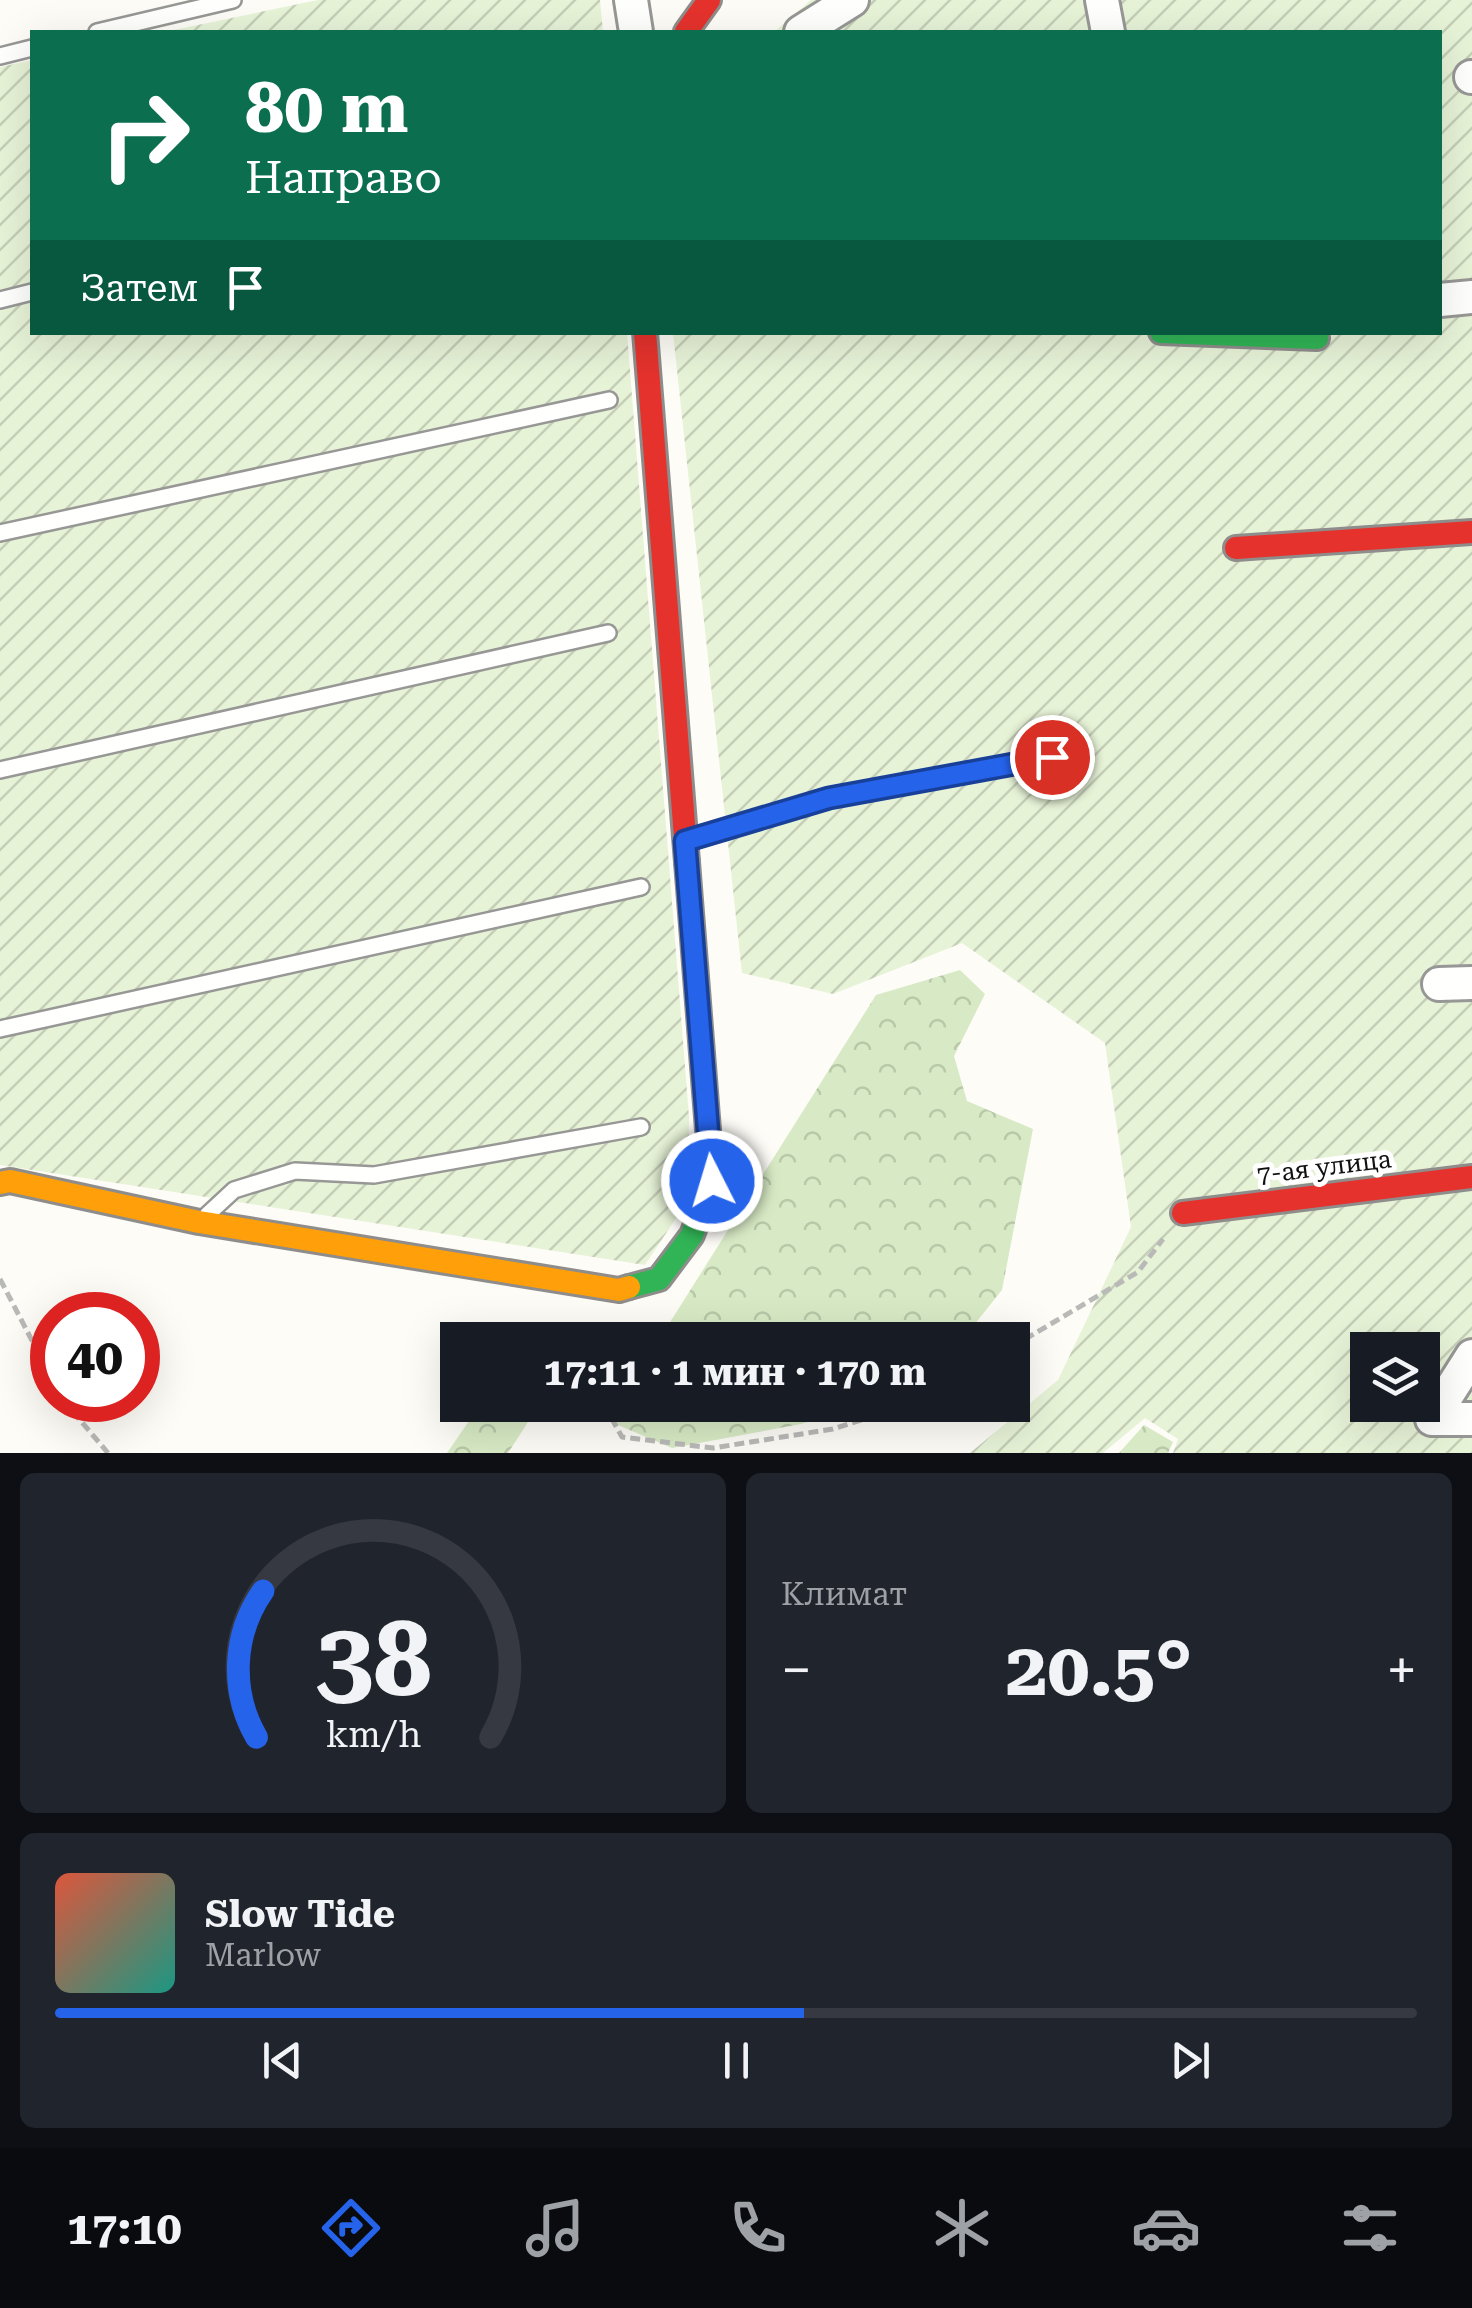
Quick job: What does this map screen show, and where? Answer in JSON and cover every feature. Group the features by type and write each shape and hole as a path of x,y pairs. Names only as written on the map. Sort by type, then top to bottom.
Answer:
{"street":[{"path":"631,0 636,30"},
{"path":"804,30 852,0"},
{"path":"1102,0 1108,30"},
{"path":"1442,300 1472,297"},
{"path":"0,1183 10,1180 199,1222 618,1290 658,1278 692,1234 712,1181 644,335"},
{"path":"1239,335 1317,338"},
{"path":"1236,548 1472,532"},
{"path":"1439,984 1472,984"},
{"name":"7-ая улица","path":"1183,1213 1472,1177"},
{"path":"1472,1356 1432,1418 1472,1419"}],"lane":[{"path":"106,30 233,0"},
{"path":"0,56 30,48"},
{"path":"0,300 30,292"},
{"path":"0,533 609,400"},
{"path":"0,770 608,633"},
{"path":"685,841 829,798 1052,757"},
{"path":"0,1028 641,887"},
{"path":"199,1222 234,1190 295,1171 374,1175 641,1127"}],"path":[{"path":"1030,1336 1138,1272 1183,1213"},
{"path":"0,1280 30,1337"},
{"path":"82,1422 108,1453"},
{"path":"614,1422 622,1437 713,1448 855,1422"}],"green space":[{"path":"318,0 600,0 603,30 174,30"},
{"path":"811,0 1472,0 1472,1453 1173,1453 1178,1439 1145,1418 1103,1453 970,1453 1007,1422 1030,1422 1030,1403 1058,1380 1131,1227 1105,1043 962,943 833,994 742,973 673,335 1442,335 1442,30 776,30"},
{"path":"30,60 30,335 627,335 689,1117 688,1200 645,1265 0,1165 0,67"},
{"path":"960,970 985,994 954,1056 967,1101 1033,1129 1002,1290 976,1322 670,1322 876,995"},
{"path":"468,1422 528,1422 508,1453 447,1453"},
{"path":"611,1422 808,1422 801,1424 672,1448"},
{"path":"1144,1425 1173,1442 1168,1453 1119,1453"}],"traffic: fast":[{"path":"1239,335 1317,338"},
{"path":"629,1287 659,1279 692,1235 712,1181 687,862"}],"traffic: slow":[{"path":"0,1183 10,1181 199,1222 619,1290 629,1287"}],"traffic: jam":[{"path":"687,30 709,0"},
{"path":"645,335 687,862"},
{"path":"1236,548 1472,532"},
{"path":"1183,1213 1472,1177"}],"route":[{"path":"712,1181 685,841 829,798 1052,757"}]}
